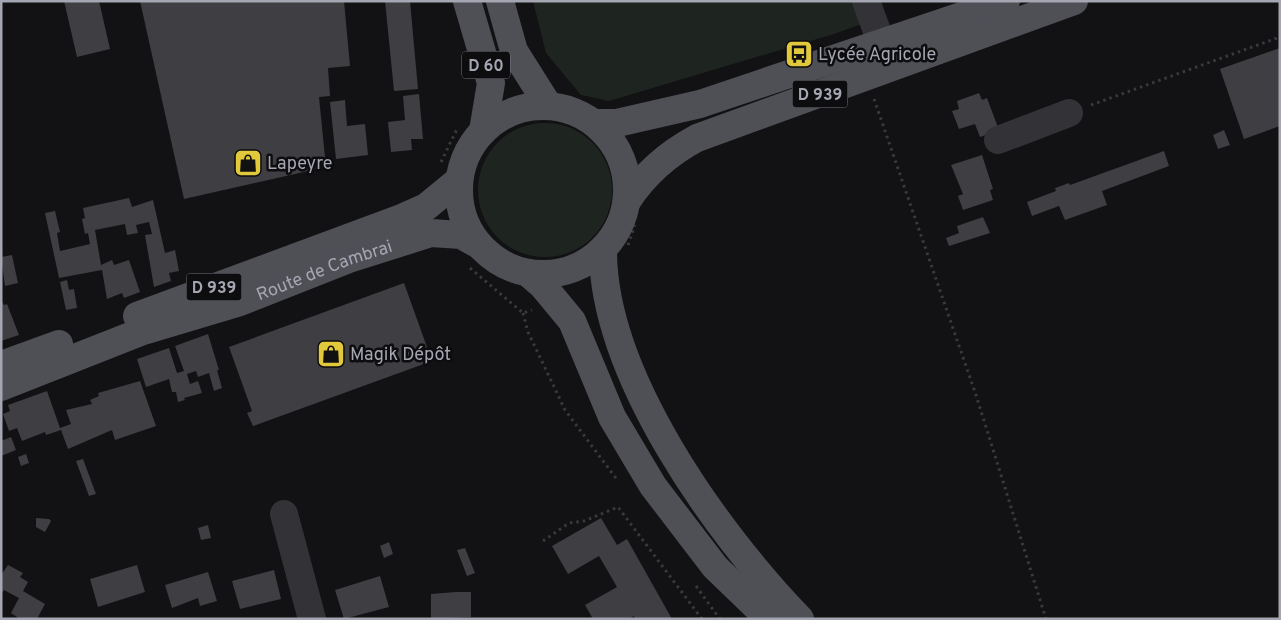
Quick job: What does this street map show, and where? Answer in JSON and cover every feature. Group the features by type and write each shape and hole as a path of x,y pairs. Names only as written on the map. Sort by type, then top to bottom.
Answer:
{"main road":[{"name":"D 60","path":"467,1 491,83 471,127"},
{"name":"D 60","path":"500,1 514,51 548,105"},
{"name":"D 939","path":"595,123 617,123 700,104 1006,1"},
{"name":"D 939","path":"632,211 638,184 679,148 697,138 1074,1"},
{"path":"614,250 568,270 548,274 528,273 507,266 488,255 473,254 469,230 448,174 466,153 471,127 524,107 548,105 573,110 595,123 611,139 622,158 632,211 618,227 614,250 605,290 630,372 670,451 763,581 800,619"},
{"name":"Route de Cambrai","path":"1,365 400,219 426,207 448,174"},
{"name":"Route de Cambrai","path":"1,387 143,331 240,302 349,259 431,232 461,235 473,254"},
{"path":"528,273 558,302 572,320 612,417 654,486 715,567 737,591 769,619"}],"street":[{"path":"866,1 881,42"},
{"path":"998,140 1069,113"},
{"path":"284,514 312,619"},
{"path":"737,591 751,619"}],"path":[{"path":"1069,113 1280,37"},
{"path":"869,76 876,104 976,395 1046,619"},
{"path":"448,174 446,146 471,127"},
{"path":"614,250 632,211"},
{"path":"473,254 472,271 523,313 558,302"},
{"path":"543,541 569,523 584,521 618,507 702,619"}],"shaded area":[{"path":"533,1 858,1 867,22 834,34 609,101 581,95 546,53"},
{"path":"545,123 571,128 593,142 607,164 612,190 607,216 593,238 571,252 545,257 519,252 497,238 483,216 478,190 483,164 497,142 519,128"}],"building":[{"path":"64,1 99,1 110,49 77,57"},
{"path":"140,1 344,1 350,66 328,68 330,96 319,97 326,167 184,199"},
{"path":"385,1 410,1 418,89 394,91"},
{"path":"1280,48 1280,126 1244,139 1220,69"},
{"path":"979,93 982,100 987,98 999,130 980,137 975,124 959,129 952,111 959,109 957,101"},
{"path":"419,94 423,139 411,139 412,150 391,152 388,122 405,120 403,96"},
{"path":"345,100 347,126 365,124 368,155 336,159 330,102"},
{"path":"1224,130 1230,145 1218,149 1213,135"},
{"path":"1164,151 1169,166 1102,191 1107,205 1065,220 1059,206 1032,216 1027,202 1056,191 1055,188 1069,183 1070,185"},
{"path":"982,155 993,189 990,190 993,200 963,210 958,196 963,194 951,165"},
{"path":"129,198 132,207 153,200 165,253 175,250 179,271 169,273 171,281 154,287 145,235 152,234 149,222 136,225 138,233 127,235 125,224 95,230 101,265 112,260 114,265 129,260 140,292 124,298 122,293 107,299 102,270 59,278 45,213 55,211 60,232 57,233 60,251 90,244 88,233 85,234 82,219 85,218 83,208"},
{"path":"983,217 990,233 949,246 946,238 959,233 957,226"},
{"path":"12,255 18,283 5,286 1,257"},
{"path":"67,280 69,290 74,289 77,308 66,310 60,282"},
{"name":"Magik Dépôt","path":"404,283 432,361 253,426 247,413 252,411 229,347"},
{"path":"1,300 4,305 7,304 19,335 1,341"},
{"path":"208,334 219,370 217,370 222,388 214,391 209,373 198,377 196,371 187,374 190,384 198,381 202,393 184,398 185,400 178,402 176,392 172,392 169,379 146,387 137,359 169,348 177,373 184,371 175,346"},
{"path":"140,381 156,426 115,440 112,430 68,449 61,430 46,435 45,432 22,441 17,428 9,431 3,414 10,411 8,405 47,391 60,428 71,424 66,410 92,404 90,400 99,396 98,393"},
{"path":"11,437 16,450 1,456 1,441"},
{"path":"26,454 29,463 21,466 18,457"},
{"path":"83,459 96,494 89,496 76,461"},
{"path":"36,518 49,519 51,521 45,532 36,527"},
{"path":"601,518 617,545 627,539 672,619 635,619 634,616 629,619 593,619 585,605 617,587 599,556 568,574 552,546"},
{"path":"208,525 211,538 201,540 198,528"},
{"path":"389,542 393,554 384,558 380,546"},
{"path":"465,548 475,573 467,576 457,550"},
{"path":"8,565 23,573 20,577 28,582 23,591 45,604 37,619 20,619 11,613 19,598 4,590 1,594 1,575"},
{"path":"137,565 145,592 98,607 90,579"},
{"path":"274,570 281,599 240,609 232,581"},
{"path":"208,572 217,601 200,606 198,598 172,608 165,585"},
{"path":"380,576 389,607 344,619 335,590"},
{"path":"471,592 471,617 431,619 431,594"}],"place":[{"name":"Lycée Agricole","path":"799,54"},
{"name":"Lapeyre","path":"248,163"},
{"name":"Magik Dépôt","path":"331,354"}]}
